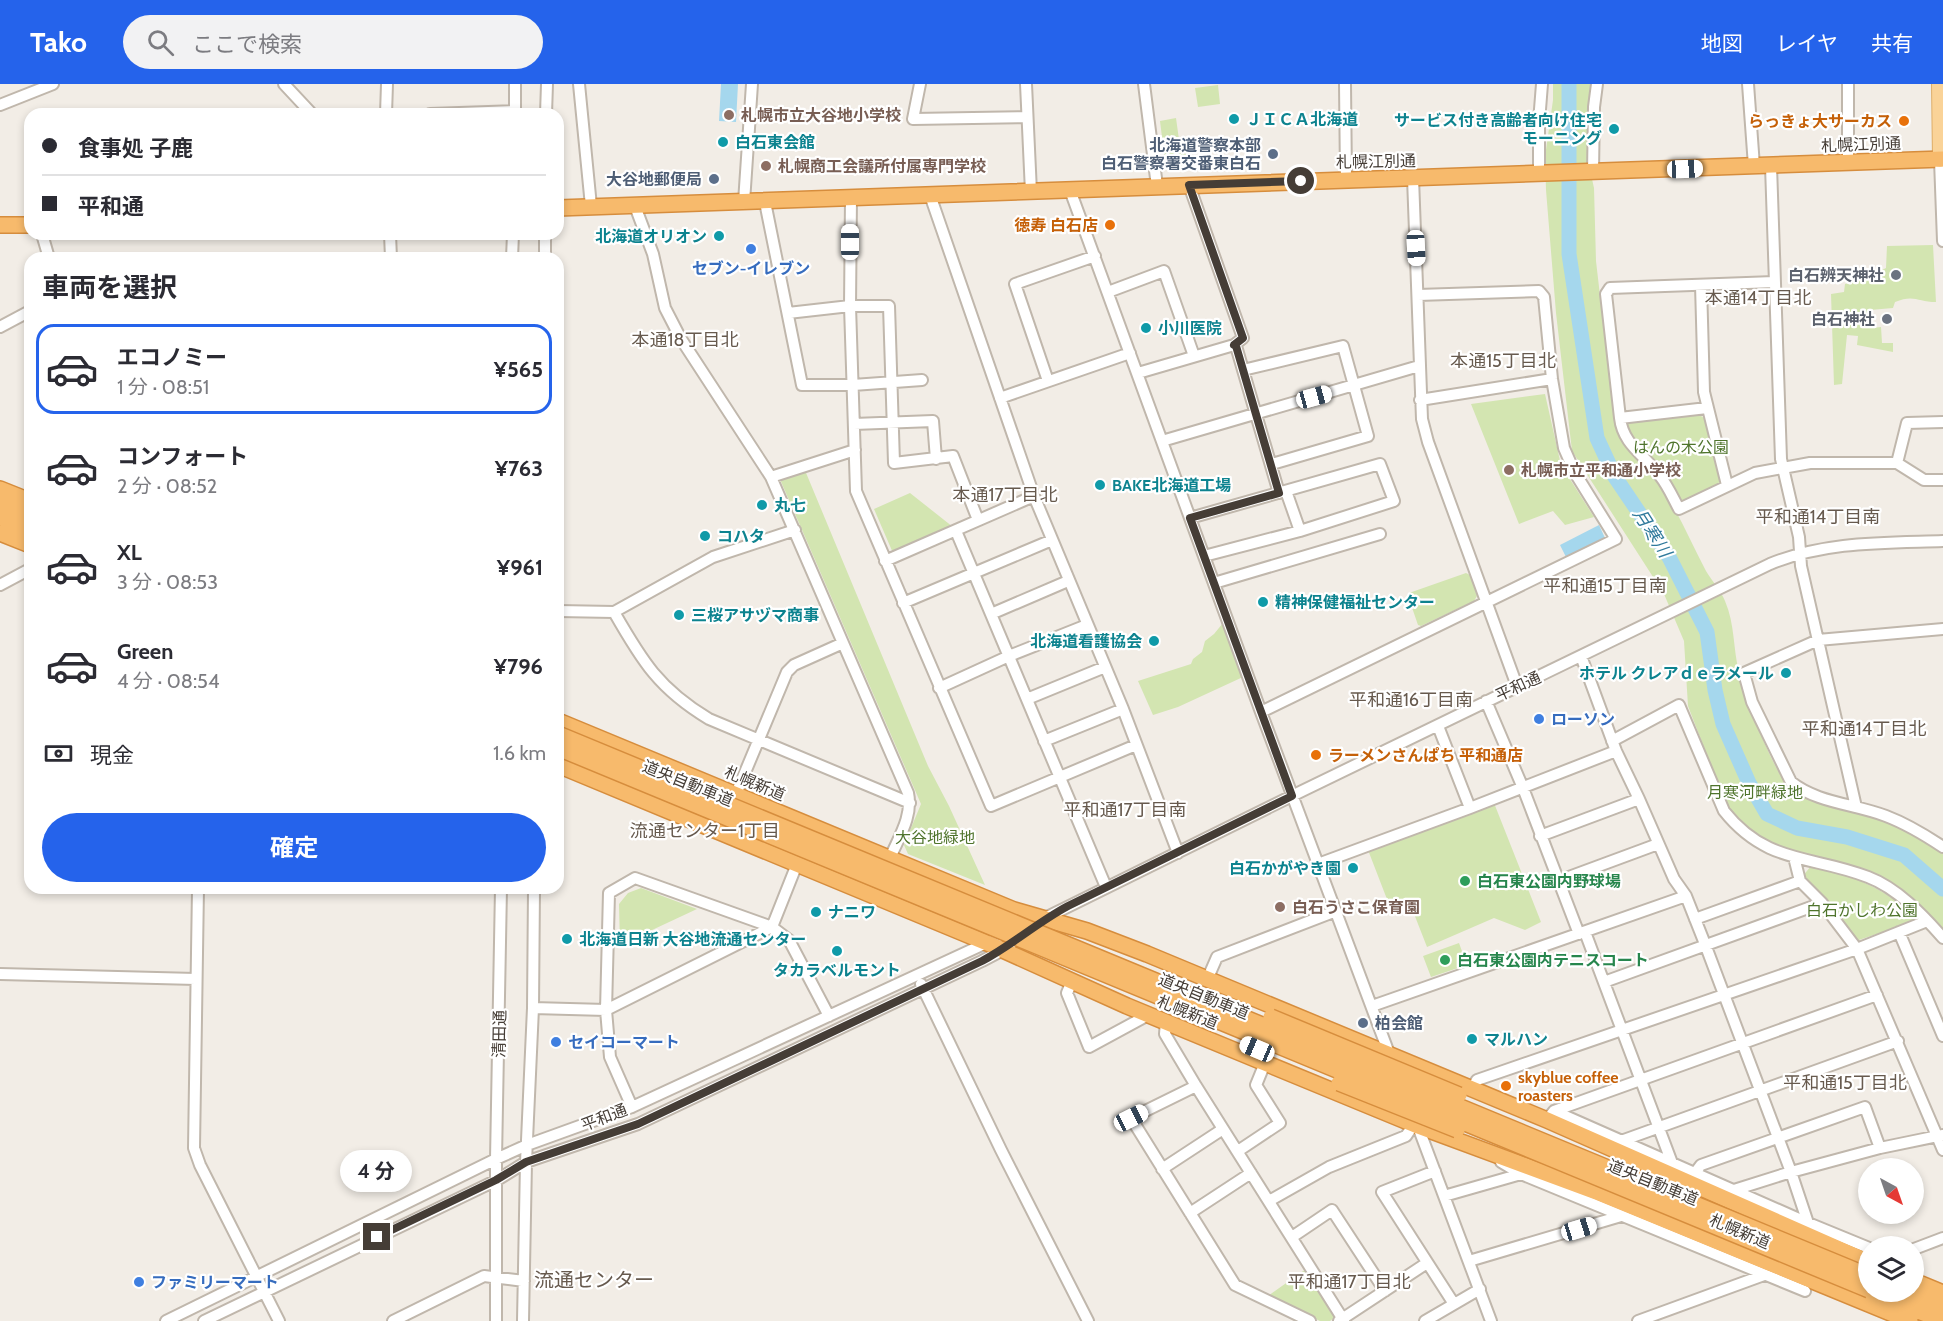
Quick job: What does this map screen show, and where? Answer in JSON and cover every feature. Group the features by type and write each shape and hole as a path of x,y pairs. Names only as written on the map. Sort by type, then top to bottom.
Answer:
{"highway":[{"name":"札幌江別通","path":"564,208 1941,160"},
{"path":"0,225 24,225"},
{"path":"0,489 24,499"},
{"path":"0,503 24,513"},
{"path":"0,518 24,536"},
{"path":"0,535 24,539"},
{"name":"札幌新道","path":"564,723 1014,910 1087,931 1472,1089 1552,1119 1858,1257"},
{"name":"道央自動車道","path":"564,736 1858,1271"},
{"name":"道央自動車道","path":"564,750 1858,1286"},
{"name":"札幌新道","path":"564,767 985,942 1148,1015 1416,1125 1539,1170 1723,1243 1910,1321"},
{"path":"1087,931 1117,953 1428,1081 1634,1178"},
{"path":"1127,1006 1154,1006 1431,1121 1495,1144 1562,1163"},
{"path":"1924,1285 1943,1293"},
{"path":"1924,1298 1943,1306"},
{"name":"道央自動車道","path":"1897,1302 1943,1321"}],"main road":[{"path":"1939,84 1941,160"}],"street":[{"path":"0,105 53,84"},
{"path":"284,84 306,108"},
{"path":"386,108 387,84"},
{"path":"515,84 515,108"},
{"path":"546,108 547,84"},
{"path":"579,84 591,206"},
{"path":"744,202 752,84"},
{"path":"920,84 913,119 1027,117"},
{"path":"1026,84 1030,192"},
{"path":"1144,84 1157,186"},
{"path":"1345,84 1346,179"},
{"path":"1542,84 1539,122 1545,174"},
{"path":"1588,172 1597,84"},
{"path":"1748,84 1754,166"},
{"path":"1848,84 1848,163"},
{"path":"1941,160 1943,241"},
{"path":"1771,166 1782,467 1799,537 1801,566 1856,807"},
{"path":"1413,178 1422,419 1428,442 1517,687"},
{"path":"1138,373 1234,345 1243,338 1189,185"},
{"path":"1070,190 1292,796 1491,1321"},
{"path":"930,195 1034,496 1124,709 1178,853"},
{"path":"850,198 850,306 856,491 991,807 1136,745"},
{"path":"765,202 802,385 922,380"},
{"path":"635,206 653,254 665,308 681,339 771,477 908,793 909,814 890,858"},
{"path":"1048,381 1015,284 1095,256"},
{"path":"1108,292 1164,271 1194,356"},
{"path":"1774,282 1610,288 1607,290 1620,418 1624,435 1661,477 1679,510 1755,473 1825,462 1897,463 1924,480 1943,480"},
{"path":"1701,285 1707,408 1727,485"},
{"path":"1261,712 1616,539 1575,473 1564,448 1552,379 1544,297 1539,291 1418,294"},
{"path":"788,313 850,306 889,306 894,463 953,456 978,520"},
{"path":"0,327 24,314"},
{"path":"1234,345 1272,464 1300,531"},
{"path":"1243,370 1343,346 1368,436 1272,464"},
{"path":"1000,398 1130,352"},
{"path":"1162,441 1419,366"},
{"path":"1420,400 1552,379"},
{"path":"1620,418 1707,408"},
{"path":"854,424 933,421 936,459"},
{"path":"1897,463 1907,423 1943,422"},
{"path":"771,477 855,450"},
{"path":"1190,518 1380,464 1394,501 1300,531 1204,556"},
{"path":"885,561 1034,496"},
{"path":"564,611 614,612 713,556 795,530"},
{"path":"956,531 1106,887"},
{"path":"1214,583 1380,534"},
{"path":"903,603 1052,540"},
{"name":"平和通","path":"166,1321 496,1159 527,1145 632,1107 985,942 1045,918 1770,564 1800,553 1851,544 1943,541"},
{"path":"0,585 24,572"},
{"path":"991,614 1068,581"},
{"path":"614,612 647,667 670,691 708,719 910,803"},
{"path":"939,688 1087,625"},
{"path":"1943,628 1818,640 1744,673 1752,702 1791,782 1800,790 1885,815 1943,847"},
{"path":"736,794 787,672 794,665 843,643"},
{"path":"1581,656 1614,746 1640,799 1674,879 1686,896 1791,1172 1808,1223"},
{"path":"1027,699 1105,667"},
{"path":"1486,701 1558,881 1604,982 1672,1163"},
{"path":"1318,864 1522,788 1614,746 1679,705 1724,811 1749,837 1769,849 1869,877 1894,891 1943,938"},
{"path":"1044,741 1124,709"},
{"path":"1438,726 1470,808"},
{"path":"1540,836 1640,799"},
{"path":"1558,881 1658,844"},
{"path":"1794,857 1800,880 1822,903 1857,949 1940,1136 1943,1150"},
{"path":"533,1008 606,1010 772,927 797,864"},
{"path":"632,1107 610,1057 606,1010 609,893 634,878 772,927 789,940 829,1016"},
{"path":"1695,919 1800,880"},
{"path":"198,894 194,1148 200,1165 279,1321"},
{"name":"清田通","path":"496,1321 496,1159 501,894"},
{"name":"清田通","path":"523,1321 526,1162 533,1008 534,894"},
{"path":"1372,1006 1686,896"},
{"path":"1604,982 1822,903"},
{"path":"1207,980 1217,957 1335,911"},
{"name":"平和通","path":"204,1321 496,1180 526,1162 638,1124 1003,950 1045,918"},
{"path":"1472,1089 1477,1080 1622,1032 1724,994 1857,949 1927,921"},
{"path":"1899,932 1943,1036"},
{"path":"0,974 195,979"},
{"path":"916,976 1088,1321"},
{"path":"1072,981 1067,993 1089,1047 1148,1015"},
{"path":"1552,1119 1641,1081 1877,995"},
{"path":"1166,1022 1165,1034 1342,1320 1428,1263"},
{"path":"1622,1141 1898,1041"},
{"path":"1238,1151 1280,1123 1256,1085 1265,1063"},
{"path":"1196,1086 1131,1118 1235,1285 1310,1321"},
{"path":"1695,1173 1701,1165 1865,1107 1880,1148"},
{"path":"1552,1119 1622,1141 1858,1243"},
{"path":"1269,1201 1329,1167 1406,1136 1416,1125"},
{"path":"1162,1169 1223,1129"},
{"path":"1734,1190 1880,1148 1940,1136"},
{"path":"1475,1147 1521,1174 1805,1291"},
{"path":"1435,1171 1382,1192 1454,1304"},
{"path":"1190,1213 1251,1173"},
{"path":"1444,1196 1521,1174"},
{"path":"1292,1237 1332,1210 1385,1291"},
{"path":"1468,1261 1621,1216"},
{"path":"1924,1245 1943,1238"},
{"path":"1638,1321 1764,1275"},
{"path":"393,1321 484,1276 524,1281"},
{"path":"1425,1321 1479,1289"}],"green space":[{"name":"月寒河畔緑地","path":"1553,84 1591,84 1587,157 1594,188 1596,261 1614,417 1621,437 1663,489 1706,571 1723,597 1731,619 1742,683 1760,733 1783,779 1798,794 1821,803 1884,820 1929,843 1943,853 1943,930 1895,888 1777,847 1751,834 1731,811 1723,797 1688,706 1684,641 1664,594 1572,451 1556,313 1546,190 1545,157"},
{"path":"1218,85 1220,104 1198,107 1195,88"},
{"path":"1176,118 1181,154 1192,153 1193,160 1188,168 1166,169 1160,121"},
{"path":"1933,245 1936,302 1912,298 1895,302 1893,308 1870,310 1871,328 1881,327 1882,343 1893,343 1893,352 1857,345 1858,336 1847,335 1842,384 1834,385 1831,294 1844,292 1845,284 1856,281 1857,275 1875,277 1878,272 1886,268 1887,246"},
{"path":"1545,394 1561,465 1594,517 1565,525 1553,511 1519,524 1471,404"},
{"name":"はんの木公園","path":"1698,414 1704,418 1720,481 1684,502 1680,501 1635,442 1626,426 1628,423"},
{"name":"大谷地緑地","path":"804,468 928,766 985,885 908,854 904,845 921,804 779,477"},
{"path":"910,493 953,527 893,553 874,509"},
{"path":"1466,573 1470,575 1477,596 1474,601 1421,626 1418,625 1409,593"},
{"path":"1223,623 1243,677 1178,707 1153,715 1138,681 1191,664 1193,659 1202,652 1205,641"},
{"path":"1494,803 1541,922 1525,930 1494,918 1427,947 1409,901 1390,907 1368,850"},
{"name":"白石かしわ公園","path":"1811,866 1841,874 1879,890 1916,916 1915,921 1856,941 1802,877"},
{"path":"641,888 697,909 620,945 619,904 628,893"},
{"name":"白石東公園内テニスコート","path":"1459,943 1467,965 1431,977 1423,956"},
{"path":"1306,1269 1335,1314 1330,1321 1320,1321 1268,1296"}],"water":[{"path":"721,84 738,84 736,122 719,121"},
{"path":"1599,525 1605,538 1566,557 1560,545"}],"waterway":[{"name":"月寒川","path":"1569,84 1569,254 1597,438 1615,477 1669,557 1707,632 1715,690 1723,724 1749,783 1767,814 1797,828 1847,837 1904,855 1943,889"}],"place":[{"name":"札幌市立大谷地小学校","path":"729,115"},
{"name":"ＪＩＣＡ北海道","path":"1234,119"},
{"name":"らっきょ大サーカス","path":"1904,121"},
{"name":"サービス付き高齢者向け住宅 モーニング","path":"1614,129"},
{"name":"白石東会館","path":"723,142"},
{"name":"北海道警察本部 白石警察署交番東白石","path":"1273,154"},
{"name":"札幌商工会議所付属専門学校","path":"766,166"},
{"name":"大谷地郵便局","path":"714,179"},
{"name":"徳寿 白石店","path":"1110,225"},
{"name":"北海道オリオン","path":"719,236"},
{"name":"セブン-イレブン","path":"751,249"},
{"name":"白石辨天神社","path":"1896,275"},
{"name":"白石神社","path":"1887,319"},
{"name":"小川医院","path":"1146,328"},
{"name":"札幌市立平和通小学校","path":"1509,470"},
{"name":"BAKE北海道工場","path":"1100,485"},
{"name":"丸七","path":"762,505"},
{"name":"コハタ","path":"705,536"},
{"name":"精神保健福祉センター","path":"1263,602"},
{"name":"三桜アサヅマ商事","path":"679,615"},
{"name":"北海道看護協会","path":"1154,641"},
{"name":"ホテル クレアｄｅラメール","path":"1786,673"},
{"name":"ローソン","path":"1539,719"},
{"name":"ラーメンさんぱち 平和通店","path":"1316,755"},
{"name":"白石かがやき園","path":"1353,868"},
{"name":"白石東公園内野球場","path":"1465,881"},
{"name":"白石うさこ保育園","path":"1280,907"},
{"name":"ナニワ","path":"816,912"},
{"name":"北海道日新 大谷地流通センター","path":"567,939"},
{"name":"タカラベルモント","path":"837,951"},
{"name":"白石東公園内テニスコート","path":"1445,960"},
{"name":"柏会館","path":"1363,1023"},
{"name":"マルハン","path":"1472,1039"},
{"name":"セイコーマート","path":"556,1042"},
{"name":"skyblue coffee roasters","path":"1506,1086"},
{"name":"ファミリーマート","path":"139,1282"}],"district":[{"name":"本通14丁目北","path":"1758,298"},
{"name":"本通18丁目北","path":"685,340"},
{"name":"本通15丁目北","path":"1503,361"},
{"name":"本通17丁目北","path":"1005,495"},
{"name":"平和通14丁目南","path":"1818,517"},
{"name":"平和通15丁目南","path":"1605,586"},
{"name":"平和通16丁目南","path":"1411,700"},
{"name":"平和通14丁目北","path":"1864,729"},
{"name":"平和通17丁目南","path":"1125,810"},
{"name":"流通センター1丁目","path":"705,831"},
{"name":"平和通15丁目北","path":"1845,1083"},
{"name":"流通センター","path":"594,1280"},
{"name":"平和通17丁目北","path":"1349,1282"}],"route":[{"path":"377,1237 496,1180 526,1162 638,1124 982,961 1003,950 1045,918 1292,796 1190,518 1279,493 1234,345 1243,338 1189,185 1301,181"}]}
